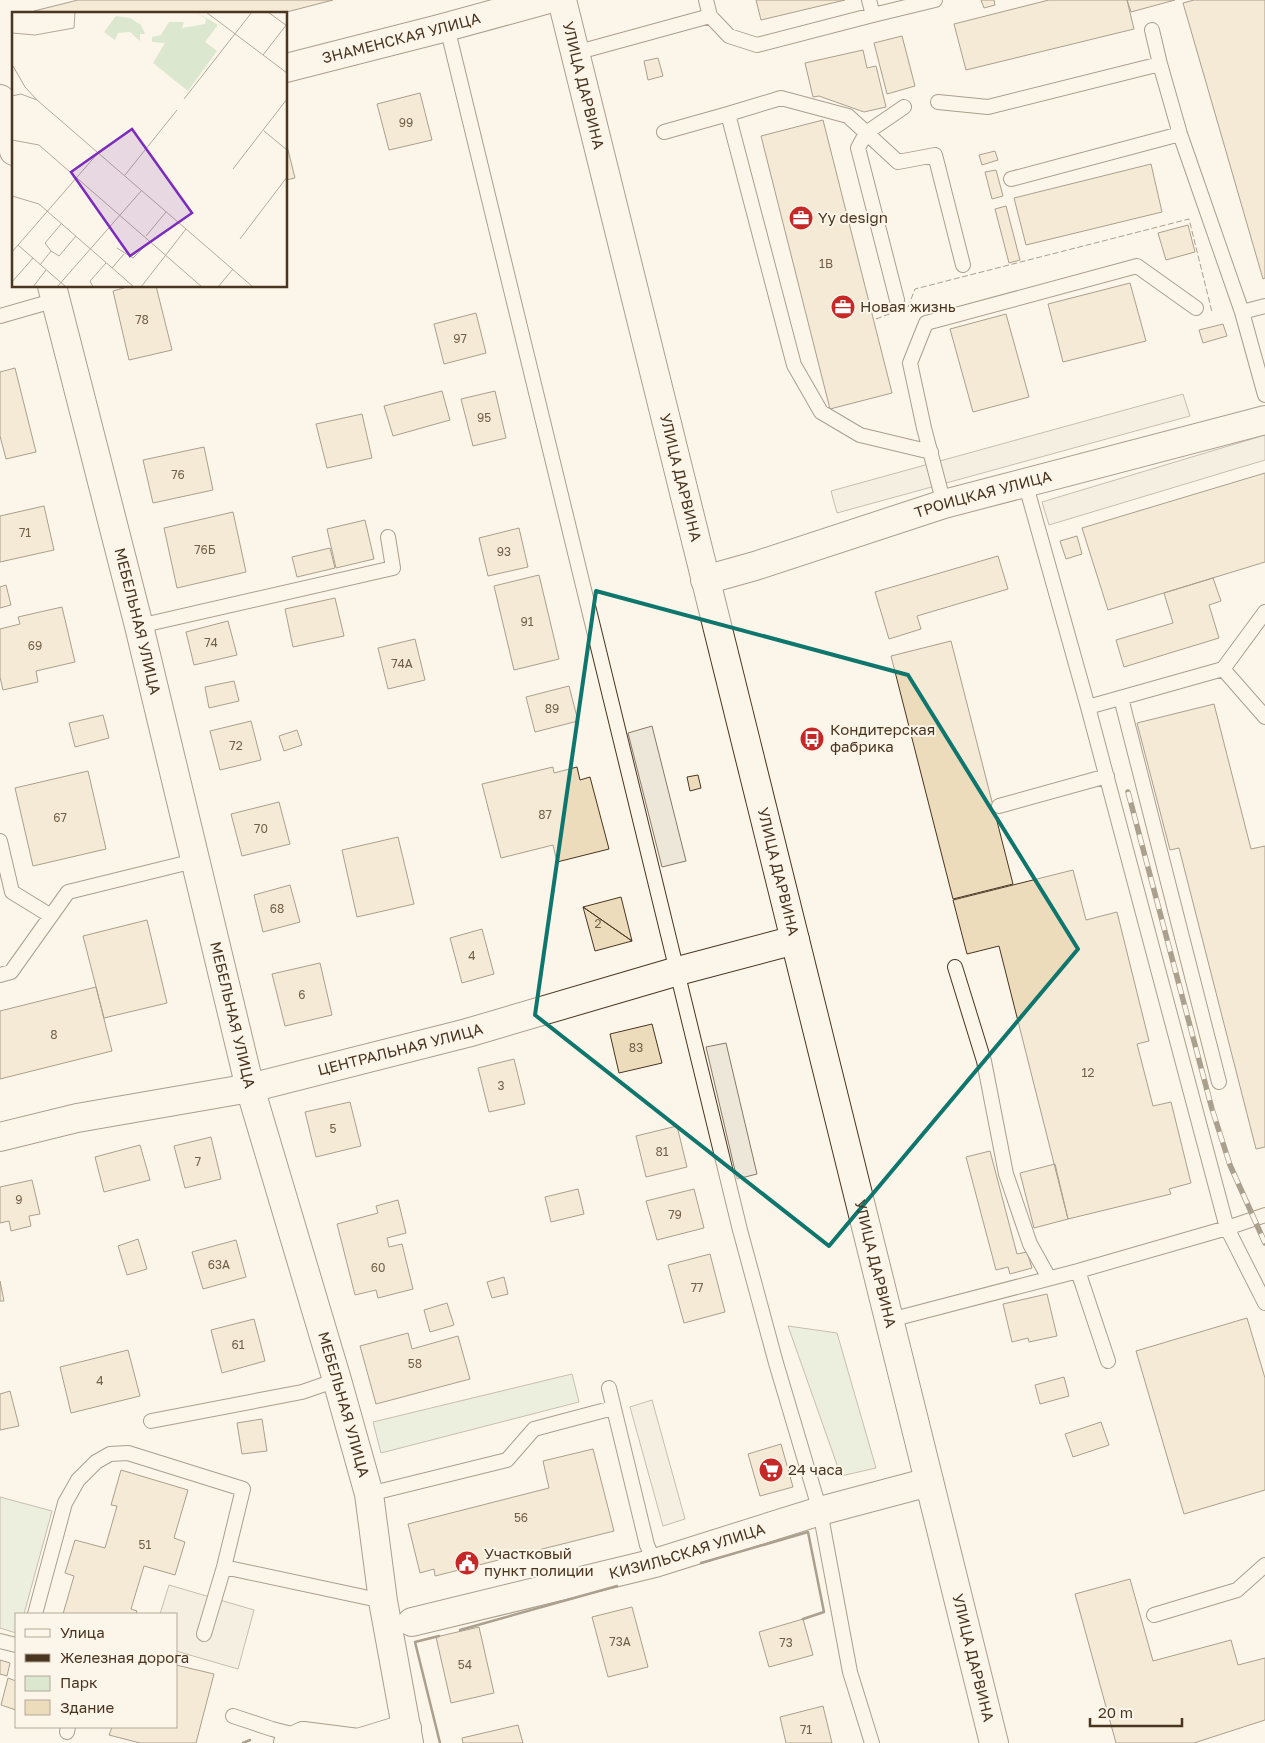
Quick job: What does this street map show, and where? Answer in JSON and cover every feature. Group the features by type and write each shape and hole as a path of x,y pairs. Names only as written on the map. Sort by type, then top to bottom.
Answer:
{"street":[{"name":"ЗНАМЕНСКАЯ УЛИЦА","path":"288,67 545,0"},
{"name":"УЛИЦА ДАРВИНА","path":"562,0 994,1743"},
{"path":"0,99 9,141"},
{"name":"МЕБЕЛЬНАЯ УЛИЦА","path":"54,293 139,626 250,1088 369,1494 383,1601 408,1736"},
{"name":"ТРОИЦКАЯ УЛИЦА","path":"705,580 755,566 944,504 1265,420"},
{"name":"ЦЕНТРАЛЬНАЯ УЛИЦА","path":"0,1137 77,1118 250,1088 467,1033 678,971 795,940"},
{"name":"КИЗИЛЬСКАЯ УЛИЦА","path":"412,1622 655,1563 820,1511 929,1482"},
{"path":"295,1740 358,1743 408,1736"}],"lane":[{"path":"706,0 710,16 729,36 757,45 934,0"},
{"path":"869,0 873,15"},
{"path":"575,53 710,16"},
{"path":"447,27 740,1230 776,1363 820,1511 850,1672 872,1743"},
{"path":"1152,30 1180,134 1242,312 1265,394"},
{"path":"938,102 988,107 1160,64"},
{"path":"664,132 781,98 848,116 898,162 935,154 963,265"},
{"path":"897,300 858,148 866,133 904,107"},
{"path":"728,114 794,365 821,412 860,435 931,452"},
{"path":"1012,179 1180,134"},
{"path":"944,504 910,363 926,323 1137,266 1196,308"},
{"path":"0,316 54,293"},
{"path":"1242,312 1265,306"},
{"path":"1025,482 1107,776 1227,1228 1265,1304"},
{"path":"139,626 393,568 388,537"},
{"path":"1088,707 1223,669 1265,612"},
{"path":"1223,669 1265,717"},
{"path":"1121,698 1219,1082"},
{"path":"999,806 1107,776"},
{"path":"0,841 12,892 51,916"},
{"path":"0,975 11,972 68,892 194,861"},
{"path":"955,967 984,1061 1006,1174 1030,1244 1049,1278"},
{"path":"890,1320 1078,1271 1227,1228 1265,1215"},
{"path":"1078,1271 1108,1361"},
{"path":"151,1421 302,1392 337,1380"},
{"path":"609,1388 647,1545 655,1563"},
{"path":"369,1494 507,1460 534,1429 613,1408"},
{"path":"35,1613 64,1502 78,1480 96,1462 110,1454 128,1453 242,1489 224,1567 204,1634"},
{"path":"1154,1615 1237,1590 1265,1565"},
{"path":"224,1567 383,1601"},
{"path":"0,1641 15,1645"},
{"path":"233,1716 295,1740"}],"highlighted area":[{"path":"596,591 908,675 1078,949 829,1246 535,1015"}],"green space":[{"path":"788,1326 837,1333 876,1468 841,1476"},
{"path":"572,1374 579,1402 381,1453 373,1422"},
{"path":"0,1497 52,1511 24,1613 15,1613 15,1633 0,1628"}],"shaded area":[{"path":"1183,394 1190,416 837,513 831,491"},
{"path":"1265,435 1265,460 1049,525 1042,502"},
{"path":"652,726 686,861 662,867 628,733"},
{"path":"726,1043 757,1174 737,1179 706,1047"},
{"path":"652,1400 685,1519 663,1526 630,1407"},
{"path":"169,1585 254,1610 238,1669 178,1652 178,1613 160,1613"}],"building":[{"path":"78,0 333,0 287,12 34,11"},
{"path":"756,0 845,0 761,20"},
{"path":"981,0 994,0 995,5 984,8"},
{"path":"1049,0 1127,0 1134,29 966,70 954,24"},
{"path":"1127,0 1175,0 1131,12"},
{"path":"1194,0 1265,0 1265,278 1263,279 1183,3"},
{"path":"902,36 915,86 887,94 874,43"},
{"path":"863,50 867,68 876,66 886,107 864,112 819,96 813,97 805,63"},
{"path":"658,58 663,76 648,80 644,61"},
{"path":"420,93 432,140 389,150 377,104"},
{"path":"823,120 892,393 830,409 761,136"},
{"path":"288,150 295,178 288,180"},
{"path":"995,151 998,160 982,165 979,155"},
{"path":"1151,164 1162,212 1026,245 1014,198"},
{"path":"996,170 1003,196 992,199 985,172"},
{"path":"1006,206 1020,260 1009,263 995,209"},
{"path":"1188,225 1195,252 1166,260 1158,233"},
{"path":"1130,283 1146,341 1063,362 1048,304"},
{"path":"124,288 156,288 172,350 129,360 113,291"},
{"path":"476,313 486,353 444,364 434,324"},
{"path":"1006,314 1029,397 973,412 950,329"},
{"path":"1223,324 1227,336 1203,343 1199,330"},
{"path":"15,368 36,452 6,459 0,436 0,372"},
{"path":"442,391 450,420 393,436 384,406"},
{"path":"495,391 506,438 473,446 461,399"},
{"path":"362,414 372,458 327,468 316,424"},
{"path":"204,447 213,490 153,503 143,460"},
{"path":"1265,473 1265,562 1108,610 1082,528"},
{"path":"44,506 54,550 0,562 0,516"},
{"path":"233,512 246,572 177,588 164,528"},
{"path":"365,520 374,559 336,568 327,529"},
{"path":"519,528 528,567 488,576 479,538"},
{"path":"1077,536 1082,554 1066,559 1060,541"},
{"path":"330,548 335,568 297,577 292,557"},
{"path":"998,556 1008,589 917,616 921,629 889,639 875,592"},
{"path":"539,575 559,659 514,670 494,586"},
{"path":"1213,578 1221,601 1209,605 1219,638 1124,667 1116,640 1173,623 1164,593"},
{"path":"6,585 11,605 0,608 0,587"},
{"path":"335,598 344,636 293,647 285,609"},
{"path":"62,607 75,662 36,671 38,682 3,690 0,677 0,629 20,624 18,617"},
{"path":"228,621 237,655 194,665 186,632"},
{"path":"415,639 425,680 388,689 378,648"},
{"path":"951,641 1013,884 953,899 891,656"},
{"path":"234,681 239,701 209,708 205,687"},
{"path":"569,686 578,721 535,732 526,697"},
{"path":"1214,704 1251,849 1265,846 1265,1147 1256,1149 1179,848 1170,850 1137,723"},
{"path":"103,715 109,738 75,747 69,723"},
{"path":"251,721 261,760 220,770 210,731"},
{"path":"297,730 302,745 284,751 279,736"},
{"path":"814,734 818,747 807,750 804,737"},
{"path":"553,767 554,773 577,767 580,780 590,777 609,849 557,862 553,845 501,858 482,784"},
{"path":"88,771 106,849 33,866 15,788"},
{"path":"698,775 701,788 690,791 687,777"},
{"path":"279,802 290,844 242,856 231,814"},
{"path":"398,837 414,904 357,917 342,850"},
{"path":"1073,870 1086,920 1117,912 1149,1041 1137,1044 1153,1106 1171,1102 1191,1183 1169,1189 1171,1194 1068,1219 999,946 967,954 953,900"},
{"path":"290,885 300,922 263,932 254,895"},
{"path":"621,897 632,941 583,907"},
{"path":"583,907 632,941 595,951"},
{"path":"147,920 167,1003 104,1018 83,936"},
{"path":"482,929 494,974 462,983 450,938"},
{"path":"320,963 332,1015 285,1026 272,974"},
{"path":"96,987 112,1051 0,1079 0,1011"},
{"path":"652,1024 662,1063 619,1073 610,1034"},
{"path":"514,1059 525,1104 489,1112 478,1068"},
{"path":"350,1102 361,1146 316,1157 305,1112"},
{"path":"677,1126 687,1167 646,1177 636,1136"},
{"path":"211,1137 221,1179 185,1188 174,1146"},
{"path":"140,1145 150,1180 104,1192 95,1157"},
{"path":"990,1151 1017,1254 1027,1252 1032,1268 1010,1274 1008,1267 996,1270 966,1157"},
{"path":"1055,1164 1068,1219 1034,1228 1020,1173"},
{"path":"32,1180 40,1214 29,1216 31,1226 11,1231 9,1221 0,1223 0,1187"},
{"path":"578,1189 584,1214 551,1222 545,1197"},
{"path":"694,1189 704,1228 657,1240 646,1201"},
{"path":"398,1200 406,1233 387,1238 389,1247 402,1244 413,1289 378,1298 376,1290 355,1295 337,1224 378,1213 376,1206"},
{"path":"138,1239 147,1269 127,1275 118,1246"},
{"path":"236,1240 246,1277 203,1289 192,1252"},
{"path":"710,1254 725,1312 684,1323 668,1265"},
{"path":"504,1277 508,1294 492,1298 487,1282"},
{"path":"0,1281 4,1301 0,1301"},
{"path":"1047,1294 1057,1336 1029,1342 1028,1338 1012,1342 1003,1304"},
{"path":"447,1303 454,1325 430,1332 424,1310"},
{"path":"1247,1318 1265,1378 1265,1490 1184,1514 1136,1351"},
{"path":"254,1319 265,1361 222,1373 211,1330"},
{"path":"408,1333 412,1349 458,1336 470,1379 376,1404 360,1346"},
{"path":"128,1350 140,1396 71,1413 60,1367"},
{"path":"1064,1377 1069,1396 1040,1404 1035,1385"},
{"path":"10,1391 19,1426 0,1430 0,1394"},
{"path":"262,1419 267,1451 242,1454 237,1423"},
{"path":"1101,1422 1109,1445 1073,1457 1065,1434"},
{"name":"24 часа","path":"781,1444 793,1487 760,1496 748,1454"},
{"path":"593,1449 614,1531 435,1576 434,1569 420,1573 408,1524 549,1488 543,1461"},
{"path":"121,1470 188,1490 174,1538 185,1542 175,1575 144,1566 131,1609 137,1611 136,1613 63,1613 74,1576 65,1573 75,1540 105,1548 117,1506 111,1505"},
{"path":"1130,1579 1153,1661 1231,1640 1238,1665 1265,1658 1265,1720 1194,1743 1116,1743 1075,1594"},
{"path":"632,1607 648,1667 608,1677 592,1617"},
{"path":"803,1619 813,1655 769,1667 759,1632"},
{"path":"479,1627 494,1693 451,1703 436,1637"},
{"path":"0,1660 10,1663 7,1676 0,1674"},
{"path":"178,1665 214,1674 196,1743 140,1743 109,1735 112,1728 178,1728"},
{"path":"8,1678 15,1681 15,1710 1,1705"},
{"path":"823,1706 832,1743 786,1743 780,1717"},
{"path":"518,1725 523,1743 463,1743 462,1738"}],"railway":[{"path":"1128,792 1212,1109 1230,1165 1265,1243"}],"fence":[{"path":"876,319 908,307 915,289 1189,219 1212,312"}],"wall":[{"path":"701,1563 808,1532 824,1612 803,1619"},
{"path":"460,1630 617,1586"},
{"path":"439,1636 415,1642 440,1743"},
{"path":"243,1743 250,1740"}],"place":[{"name":"Yy design","path":"801,218"},
{"name":"Новая жизнь","path":"843,307"},
{"name":"Кондитерская фабрика","path":"812,739"},
{"name":"24 часа","path":"771,1470"},
{"name":"Участковый пункт полиции","path":"467,1563"}]}
